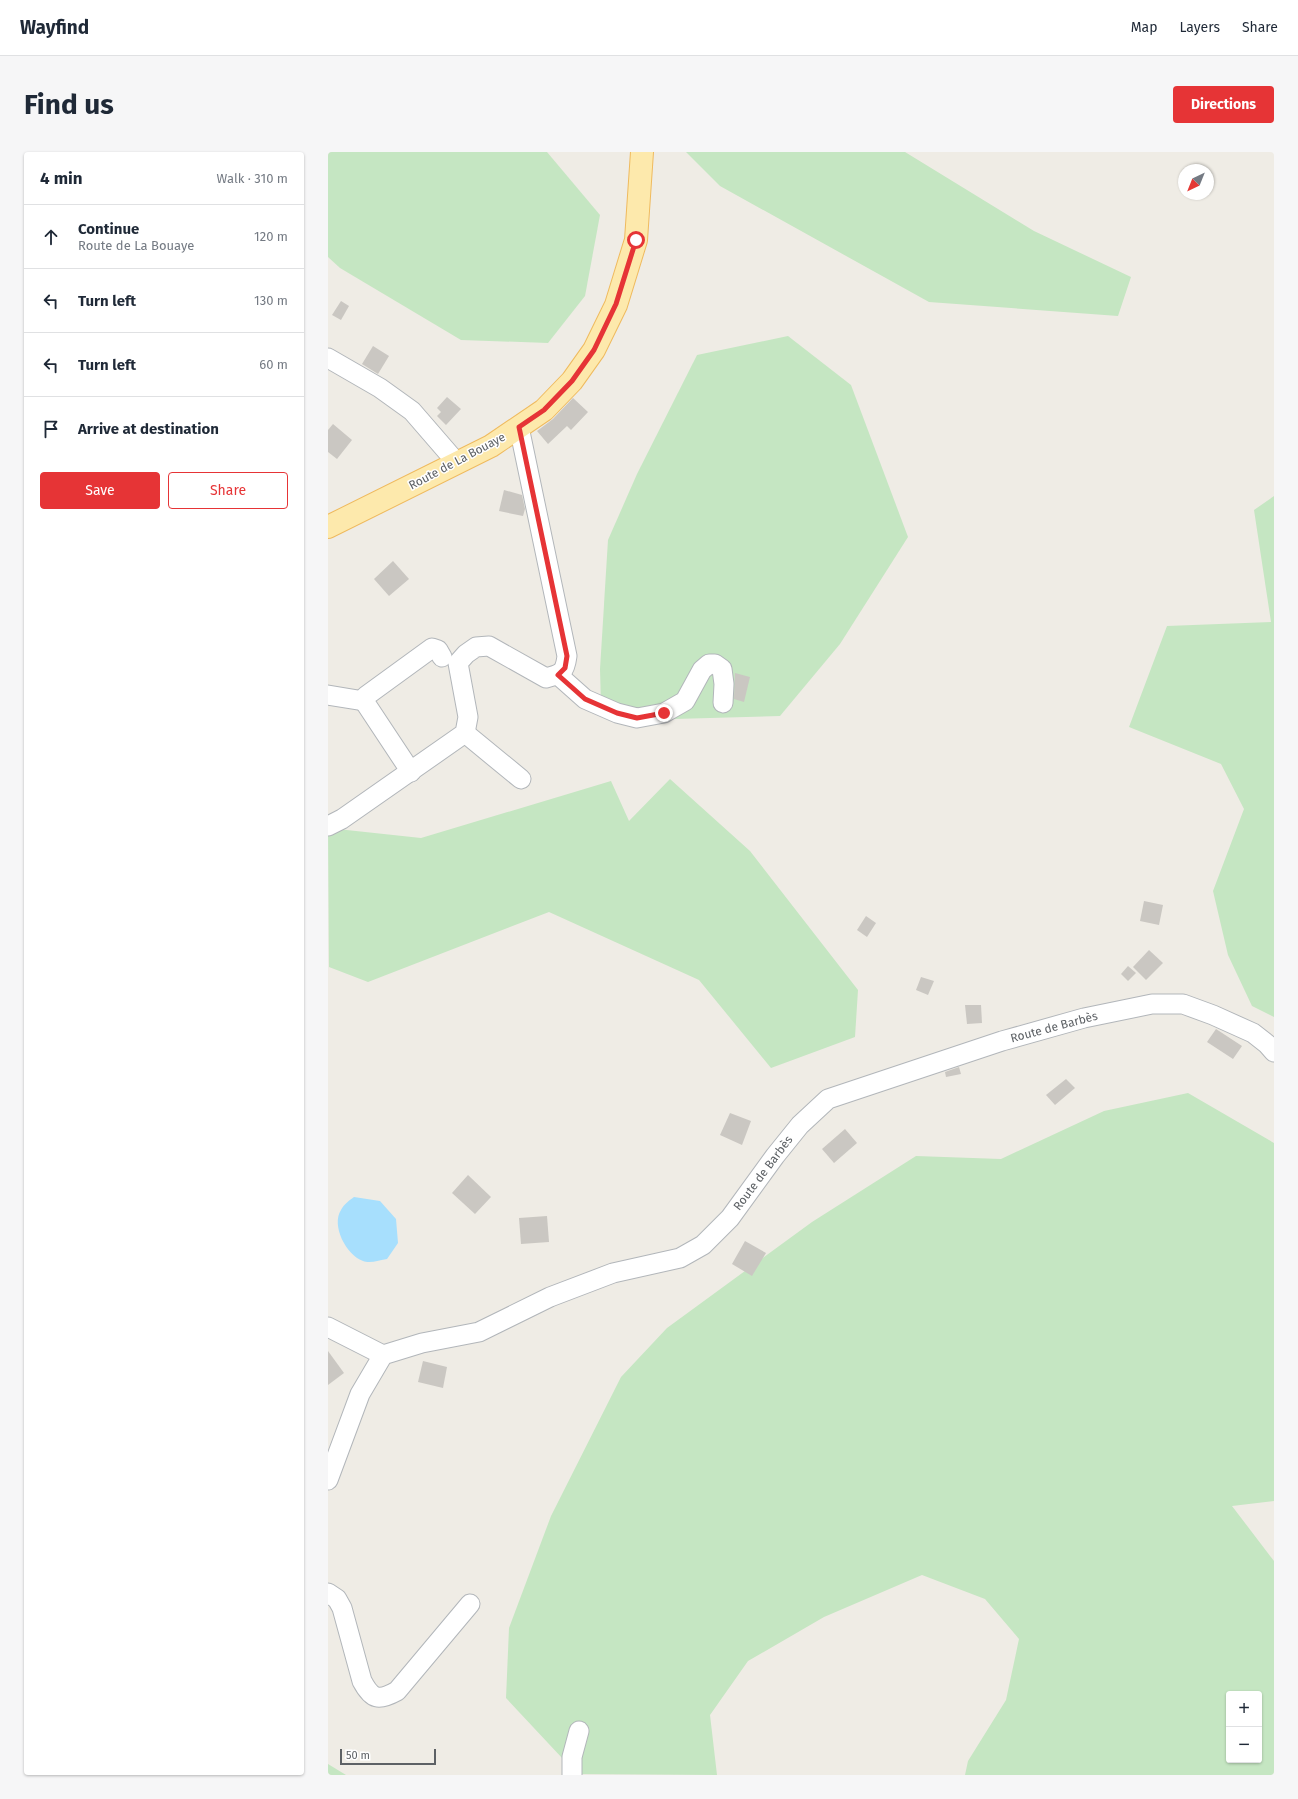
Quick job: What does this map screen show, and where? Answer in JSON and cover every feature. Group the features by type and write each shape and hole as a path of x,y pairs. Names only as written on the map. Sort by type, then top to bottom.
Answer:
{"main road":[{"name":"Route de La Bouaye","path":"328,527 491,446 544,410 572,381 594,350 616,304 636,240 642,152"}],"street":[{"path":"328,358 380,388 412,411 457,463"},
{"path":"332,820 411,772 465,734 468,717 458,663 466,654 476,647 489,646 546,678 558,675 565,668 567,656 519,427"},
{"path":"364,701 366,696 432,648 438,650 442,657"},
{"path":"558,675 585,699 602,707 637,718 664,713 684,701 702,670 709,664 715,664 722,669 724,684 723,703"},
{"path":"328,695 364,701 411,772"},
{"path":"465,734 521,779"},
{"name":"Route de Barbès","path":"383,1355 422,1343 479,1332 550,1297 613,1274 680,1258 703,1245 730,1218 800,1124 828,1099 1002,1041 1084,1018 1152,1004 1183,1004 1252,1033 1267,1044 1274,1052"},
{"path":"328,1327 383,1355 360,1394 328,1480"},
{"path":"328,1593 337,1599 342,1608 362,1680 367,1691 376,1697 385,1698 398,1691 470,1604"},
{"path":"572,1775 572,1757 579,1731"}],"green space":[{"path":"328,152 547,152 600,215 585,296 548,343 461,340 340,268 328,257"},
{"path":"686,152 905,152 1034,231 1131,277 1118,316 929,302 720,186"},
{"path":"788,336 851,385 908,537 840,644 780,716 674,719 601,705 600,669 608,540 637,474 697,355"},
{"path":"1274,496 1274,1017 1252,1006 1228,955 1213,891 1244,809 1221,764 1129,727 1167,626 1271,622 1254,510"},
{"path":"670,779 750,851 858,990 855,1037 771,1068 699,980 549,912 368,982 329,967 328,828 421,838 611,781 629,821"},
{"path":"1188,1093 1274,1143 1274,1501 1232,1506 1274,1561 1274,1775 965,1775 968,1761 1006,1700 1019,1639 985,1599 922,1575 824,1617 748,1661 710,1715 717,1775 577,1774 506,1698 509,1628 551,1516 621,1377 667,1328 812,1222 916,1156 1001,1159 1104,1111"},
{"path":"328,1764 346,1775 328,1775"}],"water":[{"path":"354,1197 380,1201 396,1219 398,1243 387,1259 372,1262 363,1261 351,1253 342,1239 339,1231 338,1216 343,1206"}],"building":[{"path":"341,301 349,306 341,320 332,315"},
{"path":"373,346 389,356 378,374 362,364"},
{"path":"447,397 461,409 446,425 437,416 441,412 437,408"},
{"path":"573,398 588,412 571,430 567,426 548,444 537,431 553,419"},
{"path":"333,424 352,440 337,459 328,452 328,430"},
{"path":"504,490 522,495 525,509 523,516 499,511"},
{"path":"393,561 409,579 389,596 374,579"},
{"path":"735,673 750,677 744,702 734,699"},
{"path":"1144,901 1163,905 1159,925 1140,921"},
{"path":"866,916 876,923 867,937 857,930"},
{"path":"1149,950 1163,963 1146,980 1133,967"},
{"path":"1128,966 1136,973 1128,981 1121,974"},
{"path":"921,977 934,981 928,995 916,990"},
{"path":"965,1005 981,1005 982,1023 967,1024"},
{"path":"1216,1029 1242,1046 1233,1059 1207,1042"},
{"path":"959,1067 961,1074 946,1077 945,1072"},
{"path":"1066,1079 1075,1088 1055,1105 1046,1095"},
{"path":"730,1113 751,1121 742,1145 720,1135"},
{"path":"845,1129 857,1143 834,1163 822,1149"},
{"path":"468,1175 491,1197 475,1214 452,1193"},
{"path":"547,1216 549,1242 521,1244 519,1218"},
{"path":"745,1241 766,1253 752,1276 732,1264"},
{"path":"328,1351 344,1373 328,1385"},
{"path":"423,1361 447,1367 443,1388 418,1382"}],"route":[{"path":"636,240 616,304 594,350 572,381 544,410 519,427 567,656 565,668 558,675 585,699 617,713 637,718 664,713"}]}
